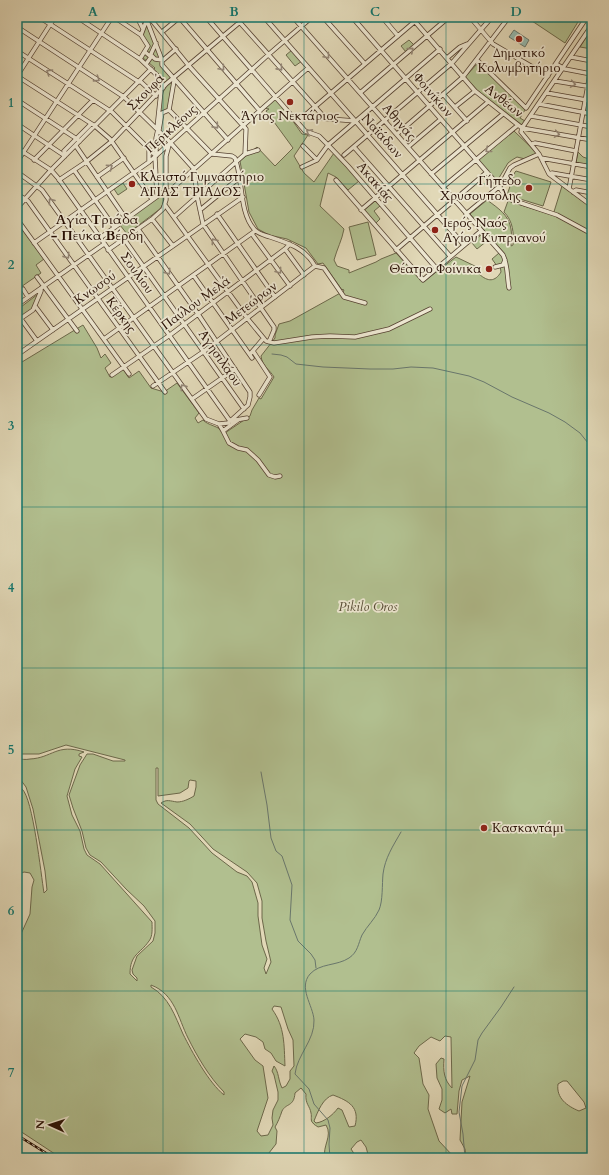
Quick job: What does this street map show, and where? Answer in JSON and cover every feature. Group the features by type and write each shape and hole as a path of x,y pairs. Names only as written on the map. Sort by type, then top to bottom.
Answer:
{"street":[{"path":"39,17 139,82 156,96"},
{"path":"55,17 17,76 93,125 112,141 152,200"},
{"path":"77,17 140,58 160,79 162,89 158,129"},
{"path":"17,162 113,17 141,35 148,46 140,58"},
{"path":"137,17 143,29"},
{"path":"162,32 179,17 260,111"},
{"name":"Ακακίας","path":"206,17 294,116 305,131 319,136 348,166 436,268"},
{"path":"235,17 325,118"},
{"name":"Σκουφά","path":"59,180 86,162 112,141 162,89 246,17"},
{"name":"Ναϊάδων","path":"264,17 464,245"},
{"name":"Αθηνάς","path":"293,17 503,255 505,260"},
{"name":"Περικλέους","path":"34,243 156,157 252,69 312,17"},
{"path":"323,17 365,64"},
{"name":"Φοινίκων","path":"352,17 500,186 506,198 557,215 592,234"},
{"path":"382,17 398,36"},
{"name":"Ανθέων","path":"411,17 475,91 522,128"},
{"path":"303,116 420,17"},
{"path":"360,93 449,17"},
{"path":"470,17 491,42 548,76"},
{"path":"488,17 488,22"},
{"path":"344,155 452,63 492,17"},
{"path":"500,17 506,22"},
{"path":"396,134 463,77 478,60 510,17"},
{"path":"478,60 526,108 586,17"},
{"path":"141,35 148,18"},
{"path":"148,18 162,32 189,66 244,126 246,129 245,154"},
{"path":"148,18 162,60 162,65 228,140"},
{"path":"592,25 522,128 521,132 532,144 549,174 592,206"},
{"path":"17,27 124,97 165,136 194,169 202,224 275,328 269,342"},
{"path":"146,64 156,43"},
{"path":"447,58 460,47 468,44"},
{"path":"145,52 153,62 155,59 162,60 176,49"},
{"path":"302,167 316,160 328,145 440,49"},
{"path":"17,51 110,111 149,148 156,157"},
{"path":"569,189 585,99 590,87 592,62 571,57"},
{"path":"556,64 563,68 591,74"},
{"path":"100,238 157,196 166,192 212,154 308,68"},
{"path":"17,208 80,138 110,111 151,69"},
{"path":"170,110 174,80"},
{"path":"555,81 590,87"},
{"path":"455,107 475,91"},
{"path":"547,93 592,100"},
{"path":"443,94 467,121"},
{"path":"17,100 63,130 80,138"},
{"path":"34,160 93,100"},
{"path":"361,210 488,102"},
{"path":"539,104 592,114"},
{"path":"170,110 212,154 233,156 235,158 247,217 250,224 271,260 290,286"},
{"path":"157,196 156,138 162,113 170,110"},
{"path":"431,174 503,114"},
{"path":"294,116 355,121"},
{"path":"531,116 592,127"},
{"path":"408,147 441,119"},
{"path":"17,124 34,136 66,154"},
{"path":"442,187 518,125"},
{"path":"522,128 592,140"},
{"path":"165,136 160,141 166,147"},
{"path":"108,250 162,211 165,205 166,192 166,156 171,143"},
{"path":"532,144 535,143 576,151"},
{"path":"303,146 316,160"},
{"path":"72,147 86,162 126,219"},
{"path":"354,147 450,256"},
{"name":"Σουλίου","path":"17,148 51,170 59,180 230,421"},
{"path":"149,148 149,162"},
{"path":"174,217 245,154 258,150"},
{"path":"466,214 500,186 510,168 514,165 540,156 592,167"},
{"path":"97,177 124,158"},
{"path":"74,170 114,227"},
{"path":"17,172 37,185 66,221 206,419 219,424 226,424 244,409 250,401 250,392 217,341 138,229"},
{"path":"396,250 487,172"},
{"path":"549,174 552,173 592,180"},
{"path":"200,210 239,178"},
{"path":"336,180 422,280 481,231"},
{"path":"573,192 576,190 592,193"},
{"name":"Κέρκης","path":"17,194 25,199 50,232 165,392"},
{"name":"Κνωσού","path":"17,355 144,267 202,224 243,197"},
{"path":"165,205 247,318 263,339 269,342 330,336 355,337 389,328 430,309"},
{"path":"217,214 275,296"},
{"path":"17,219 129,374"},
{"path":"152,219 173,246"},
{"path":"254,232 290,244 302,250 315,266 324,268 344,297 365,303"},
{"path":"104,339 165,297 254,232"},
{"name":"Αγησιλάου","path":"124,239 244,409"},
{"path":"18,303 104,244"},
{"name":"Παύλου Μελά","path":"112,375 170,335 271,260 290,244"},
{"path":"285,249 304,275"},
{"path":"503,265 505,260"},
{"path":"505,260 507,264 506,269 509,288"},
{"path":"495,267 503,265"},
{"path":"503,265 506,269"},
{"name":"Μετεώρων","path":"152,386 204,352 315,266"},
{"path":"194,276 214,302 232,330 270,377 259,395"},
{"path":"37,277 42,287 76,331"},
{"path":"37,341 19,320 33,310 42,287"},
{"path":"23,288 28,297"},
{"path":"35,306 53,330"},
{"path":"252,355 263,339"},
{"path":"17,345 21,352"},
{"path":"192,399 235,369"},
{"path":"230,421 247,418"},
{"path":"223,432 239,419"},
{"path":"219,424 229,443 238,448 247,450 258,460 269,475 275,477 280,476"}],"green space":[{"path":"526,17 581,17 565,43"},
{"path":"146,26 161,59 161,66 172,78 164,84 153,70 155,68 142,57 150,46 142,35"},
{"path":"592,28 592,49 580,47"},
{"path":"409,40 414,45 406,52 401,46"},
{"path":"292,50 302,61 295,66 286,55"},
{"path":"478,63 525,110 520,118 525,121 522,125 478,91 465,77"},
{"path":"172,82 169,108 162,112 159,125 162,95 167,86"},
{"name":"Pikilo Oros","path":"276,97 302,134 308,135 294,156 304,173 314,182 334,153 359,181 348,190 336,177 328,173 320,206 344,229 334,260 337,266 349,270 349,273 396,253 423,282 456,257 479,268 479,274 488,280 491,280 496,278 501,272 500,265 497,266 492,259 499,253 505,254 470,214 487,200 502,212 508,220 511,231 511,246 513,245 512,227 504,212 508,201 553,215 562,186 592,208 592,1158 466,1158 465,1149 460,1140 462,1102 470,1076 462,1080 459,1091 457,1114 452,1114 451,1109 445,1113 439,1109 442,1100 442,1089 437,1078 436,1064 441,1058 444,1059 444,1071 449,1085 452,1088 451,1037 445,1036 440,1041 431,1037 419,1046 414,1053 419,1058 423,1084 429,1095 428,1109 439,1141 453,1156 453,1158 369,1158 366,1147 361,1140 351,1149 357,1158 325,1158 324,1154 328,1137 328,1129 326,1125 318,1127 312,1122 306,1100 306,1094 301,1088 295,1093 292,1103 282,1111 275,1127 277,1131 276,1144 265,1158 61,1158 17,1129 17,937 21,934 30,914 34,880 30,873 24,872 17,875 17,790 22,789 26,795 30,807 44,893 47,890 45,871 33,809 26,787 17,775 17,759 38,758 67,749 84,752 79,754 79,756 82,757 75,769 67,796 72,815 80,831 84,849 87,855 100,864 152,922 151,937 146,945 136,955 130,967 130,974 137,981 137,978 133,974 132,970 137,956 153,941 155,921 144,906 101,862 90,855 86,848 82,831 69,795 80,765 87,754 93,754 113,761 125,760 66,745 39,754 17,754 17,365 83,325 97,348 101,358 105,354 111,363 105,368 110,377 123,369 129,378 139,371 151,388 164,392 177,383 199,413 195,418 198,423 203,420 219,428 225,433 250,416 259,398 261,399 274,377 264,365 261,356 275,338 279,324 290,321 344,291 323,263 318,264 306,248 287,239 269,235 258,229 249,212 240,161 257,147 275,166 293,148 266,111 269,109 263,108","holes":["156,768 158,768 158,796 180,793 188,788 190,780 196,781 194,796 177,802 167,801 161,803 190,824 213,849 247,872 257,883 262,901 262,918 271,962 266,974 264,968 267,959 262,945 258,916 258,903 252,882 247,876 237,872 212,853 189,828 158,804 156,800","151,985 159,989 171,1000 195,1052 208,1073 224,1092 224,1095 218,1090 201,1067 167,1002 151,987","274,1006 281,1007 293,1040 294,1066 290,1071 290,1079 286,1086 282,1088 274,1066 272,1071 278,1092 278,1100 273,1110 273,1125 268,1135 261,1136 257,1131 268,1098 263,1066 255,1060 240,1039 245,1034 256,1037 263,1042 265,1049 271,1053 276,1061 285,1066 282,1029 272,1009","563,1081 567,1081 584,1102 586,1108 579,1111 570,1107 563,1101 558,1089 558,1084","333,1095 348,1102 356,1114 355,1126 349,1127 342,1110 338,1108 328,1118 316,1123 314,1121 317,1113 326,1099"]},
{"path":"514,131 536,152 536,154 525,159 517,157 512,160 508,163 497,181 478,160"},
{"path":"578,152 583,157 589,159 588,165 576,163"},
{"name":"Γήπεδο Χρυσουπολης","path":"516,171 551,182 543,206 507,195"},
{"path":"123,183 127,189 118,195 114,189"},
{"path":"164,193 163,204 160,209 127,234 120,225"},
{"path":"375,201 380,206 374,211 380,219 375,224 364,210"},
{"path":"17,222 44,259 36,265 41,273 18,289"},
{"path":"368,222 376,255 357,260 349,227"},
{"path":"481,235 487,241 477,249 472,243"},
{"path":"38,294 33,309 17,320 17,310"}],"water":[{"name":"Δημοτικό Κολυμβητήριο","path":"514,30 529,40 525,47 509,37"}],"waterway":[{"path":"272,354 287,357 296,364 370,369 411,367 433,368 469,376 549,413 565,422 580,433 592,448"},
{"path":"261,772 271,838 276,851 282,856 292,885 290,920 298,941 311,954 315,960 316,968"},
{"path":"330,1158 330,1128 328,1120 314,1104 309,1089 295,1074 296,1067 314,1027 313,1014 307,997 305,985 307,979 314,970 344,961 352,956 356,950 362,935 379,910 383,874 386,863 401,832"},
{"path":"465,1158 459,1112 462,1086 475,1060 478,1040 514,987"}],"railway":[{"path":"17,1135 54,1158"}],"place":[{"name":"Δημοτικό Κολυμβητήριο","path":"519,39"},
{"name":"Άγιος Νεκτάριος","path":"290,102"},
{"name":"Κλειστό Γυμναστήριο ΑΓΙΑΣ ΤΡΙΑΔΟΣ","path":"132,184"},
{"name":"Γήπεδο Χρυσουπολης","path":"529,188"},
{"name":"Ιερός Ναός Αγίου Κυπριανού","path":"435,230"},
{"name":"Θέατρο Φοίνικα","path":"489,269"},
{"name":"Κασκαντάμι","path":"484,828"}],"district":[{"name":"Αγία Τριάδα - Πεύκα Βέρδη","path":"97,228"}]}
